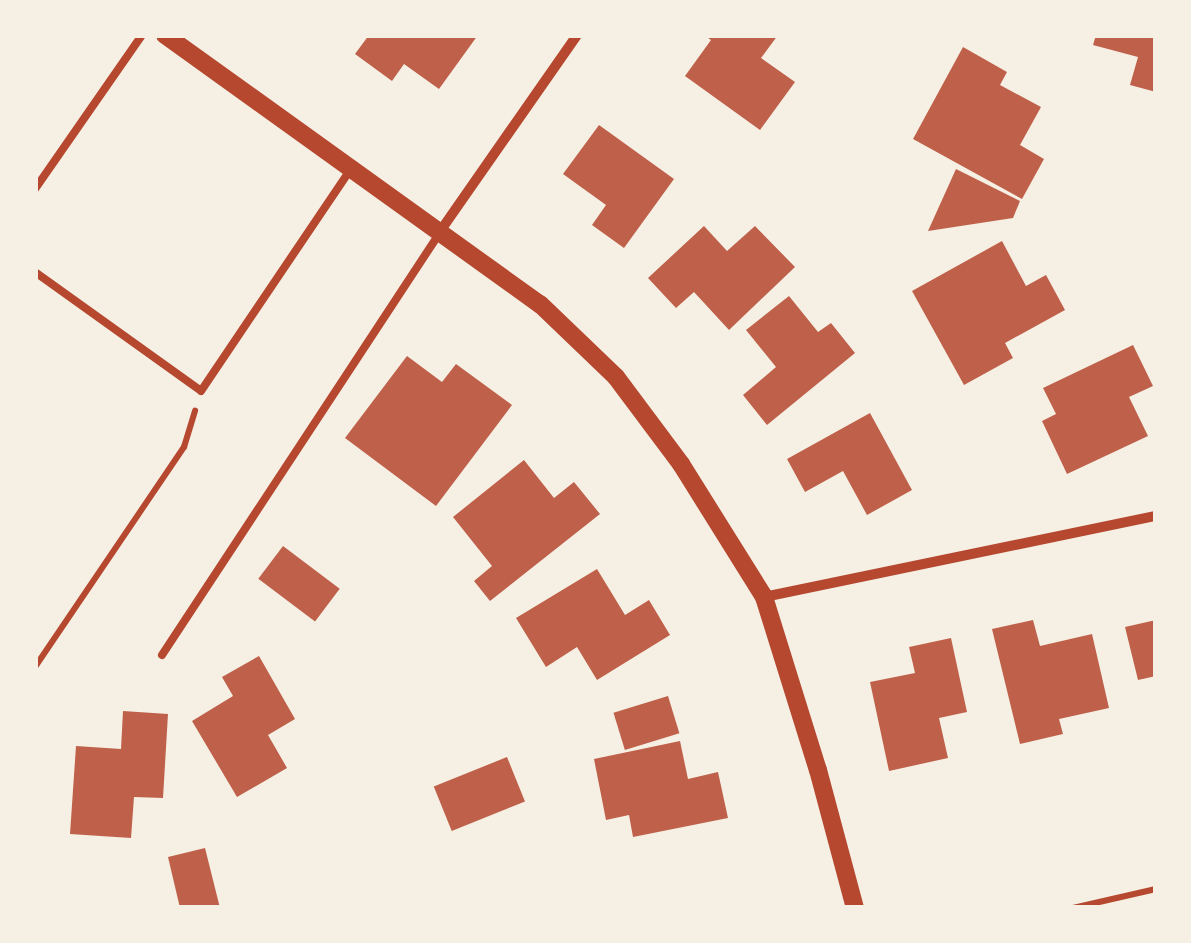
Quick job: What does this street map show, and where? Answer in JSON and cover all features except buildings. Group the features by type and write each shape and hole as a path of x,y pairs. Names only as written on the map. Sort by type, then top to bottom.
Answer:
{"street":[{"path":"165,35 442,230 540,304 616,377 682,464 764,597 818,770 855,908"},
{"path":"442,230 577,35"},
{"path":"764,597 1156,516"}],"lane":[{"path":"35,189 142,35"},
{"path":"35,272 201,391 352,166"},
{"path":"162,655 442,230"}],"path":[{"path":"35,667 184,447 201,391"},
{"path":"1073,908 1156,889"}]}
